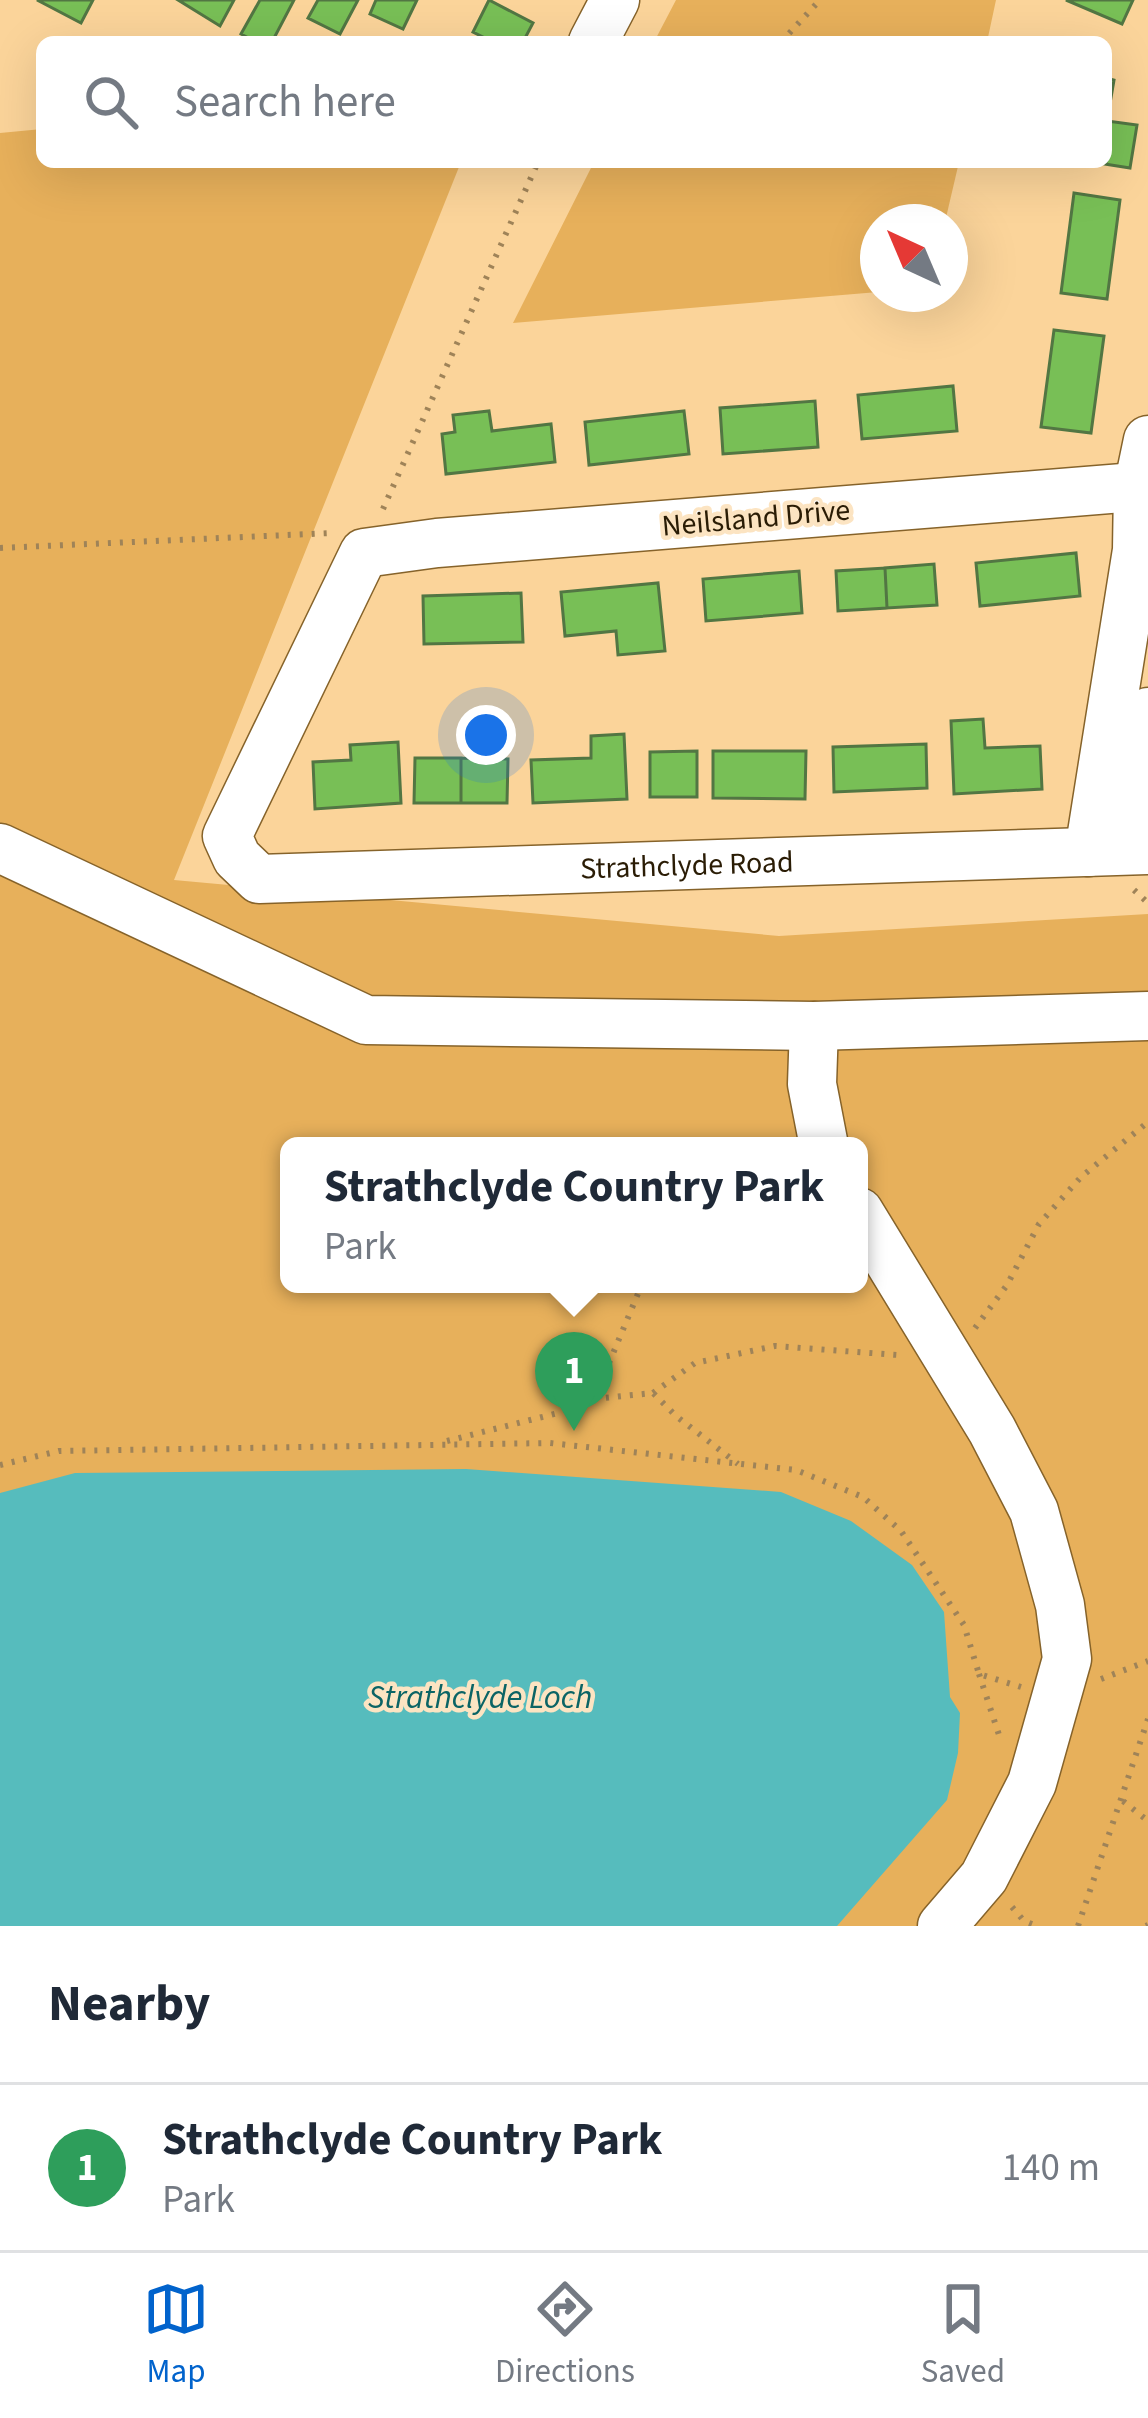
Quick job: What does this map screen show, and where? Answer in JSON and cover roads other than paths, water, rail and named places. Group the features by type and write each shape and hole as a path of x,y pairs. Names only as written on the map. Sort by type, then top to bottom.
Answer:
{"street":[{"path":"1122,851 1137,550 1148,440"},
{"name":"Neilsland Drive","path":"237,858 227,836 369,542 436,543 1143,487"},
{"path":"1122,851 1148,712"},
{"path":"0,848 366,1020 814,1025 1148,1016"},
{"name":"Strathclyde Road","path":"237,858 259,879 1122,851"},
{"path":"814,1025 812,1084 822,1137"},
{"path":"872,1258 992,1430 1034,1511 1060,1605 1067,1660 1032,1784 984,1877 942,1926"}],"water":[{"name":"Strathclyde Loch","path":"466,1469 781,1492 851,1521 912,1565 944,1612 950,1697 960,1713 958,1753 947,1800 837,1926 0,1926 0,1493 75,1473"}],"place":[{"name":"Strathclyde Country Park","path":"574,1431"}]}
